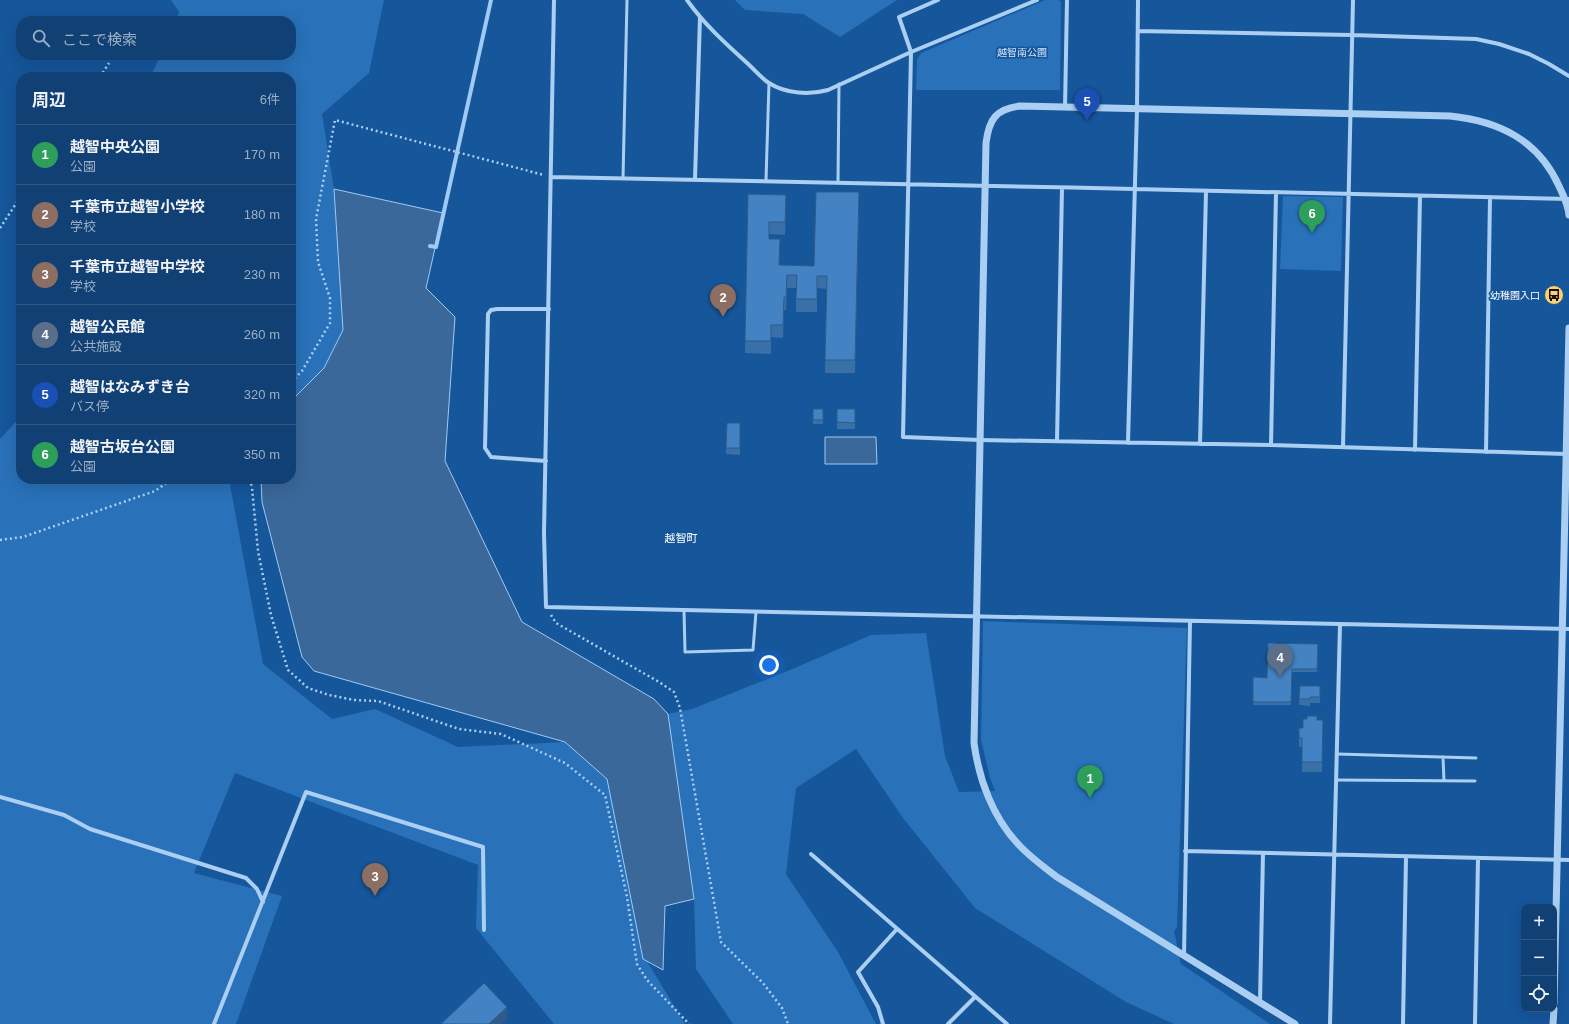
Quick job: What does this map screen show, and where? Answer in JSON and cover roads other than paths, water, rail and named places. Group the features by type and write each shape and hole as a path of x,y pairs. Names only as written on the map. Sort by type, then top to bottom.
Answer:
{"street":[{"path":"554,0 544,533 546,607 1566,629"},
{"path":"687,0 715,34 769,83 786,90 817,93 828,90 911,52 1037,0"},
{"path":"938,0 899,17 911,52 903,436 980,440 1271,445 1568,454"},
{"path":"1065,108 1067,0"},
{"path":"1128,443 1137,109 1138,0"},
{"path":"1343,448 1353,0"},
{"path":"695,179 700,17"},
{"path":"1138,31 1476,39 1499,44 1529,54 1569,76"},
{"path":"1294,1024 1057,877 1018,845 990,801 981,779 974,743 986,186 988,130 991,121 999,113 1008,108 1020,106 1450,116 1472,118 1491,123 1519,138 1539,154 1554,174 1567,199 1569,215"},
{"path":"551,177 766,180 909,185 1567,199"},
{"path":"1057,441 1062,188"},
{"path":"1200,444 1206,191"},
{"path":"1271,445 1276,193"},
{"path":"1415,450 1420,196"},
{"path":"1486,452 1490,198"},
{"path":"546,461 491,457 488,454 486,448 488,314 491,310 549,309"},
{"path":"1555,976 1566,629 1569,328"},
{"path":"1184,955 1190,621"},
{"path":"1330,1024 1340,624"},
{"path":"214,1024 306,792 483,847 484,930"},
{"path":"0,797 64,815 90,829 246,878 258,889 263,902"},
{"path":"1185,850 1478,859 1569,860"},
{"path":"1260,1003 1263,853"},
{"path":"811,854 1007,1024"},
{"path":"1403,1024 1406,857"},
{"path":"1475,1024 1478,859"},
{"path":"883,1024 878,1007 858,972 897,929"},
{"path":"948,1024 975,996"},
{"path":"1554,1012 1554,1024"}],"lane":[{"path":"623,178 627,0"},
{"path":"766,180 769,83"},
{"path":"838,182 840,84"},
{"path":"684,610 685,652 753,650 756,612"},
{"path":"1337,754 1476,758"},
{"path":"1443,757 1444,781"},
{"path":"1336,780 1475,781"}],"waterway":[{"path":"430,246 436,247 491,0"}],"place":[{"name":"越智はなみずき台","path":"1087,121"},
{"name":"越智古坂台公園","path":"1312,233"},
{"name":"幼稚園入口","path":"1554,295"},
{"name":"千葉市立越智小学校","path":"723,317"},
{"name":"越智公民館","path":"1280,677"},
{"name":"越智中央公園","path":"1090,798"},
{"name":"千葉市立越智中学校","path":"375,896"}],"district":[{"name":"越智町","path":"681,538"}],"park label":[{"name":"越智南公園","path":"1022,52"}]}
